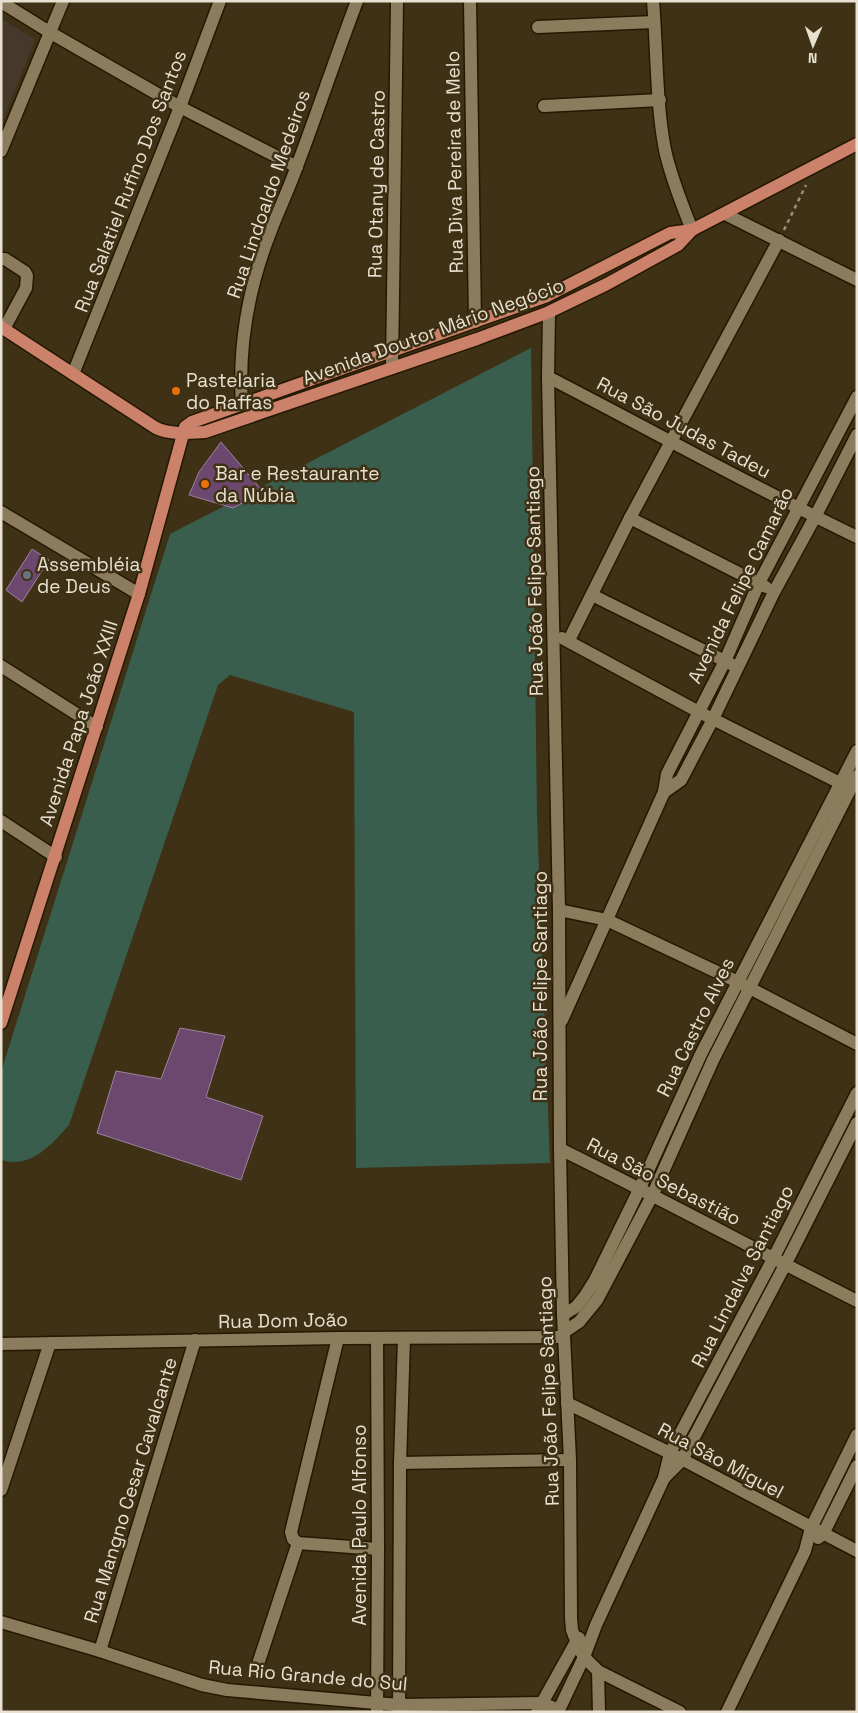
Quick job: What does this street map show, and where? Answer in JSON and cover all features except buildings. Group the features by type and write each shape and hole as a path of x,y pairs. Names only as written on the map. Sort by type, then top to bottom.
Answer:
{"main road":[{"name":"Avenida Doutor Mário Negócio","path":"692,230 678,245 607,284 549,312 205,432 184,433 189,424 546,296 670,233 692,230 725,214 857,144"},
{"path":"3,328 156,428 167,432 184,433"},
{"name":"Avenida Papa João XXIII","path":"1,1023 4,1002 56,857 139,594 184,433"}],"street":[{"path":"1,151 63,1"},
{"name":"Rua Salatiel Rufino Dos Santos","path":"73,374 180,107 220,1"},
{"name":"Rua Lindoaldo Medeiros","path":"242,405 240,377 245,316 256,273 357,1"},
{"name":"Rua Otany de Castro","path":"392,368 397,1"},
{"name":"Rua Diva Pereira de Melo","path":"470,1 475,322"},
{"path":"653,1 662,127 670,171 692,230"},
{"path":"1,2 50,33 180,107 296,168"},
{"path":"538,27 654,22"},
{"path":"544,106 660,100"},
{"path":"725,214 857,280"},
{"name":"Rua João Felipe Santiago","path":"569,640 630,518 779,240"},
{"path":"1,259 5,259 24,272 28,283 3,328"},
{"name":"Rua João Felipe Santiago","path":"549,312 548,377 559,910 560,1149 563,1315 570,1460 571,1618 576,1642 584,1656 598,1671"},
{"name":"Rua São Judas Tadeu","path":"548,377 815,517 857,537"},
{"name":"Avenida Felipe Camarão","path":"560,1025 664,792 667,774 725,661 759,584 857,397"},
{"name":"Avenida Felipe Camarão","path":"664,792 680,780 713,719 774,592 857,435"},
{"path":"1,512 139,594"},
{"path":"630,518 774,592"},
{"path":"592,595 738,668"},
{"path":"553,634 569,640 699,712 849,788"},
{"path":"1,666 97,727"},
{"name":"Rua Castro Alves","path":"849,788 857,751"},
{"name":"Rua Castro Alves","path":"563,1315 576,1307 595,1280 640,1188 701,1054 743,985 857,776"},
{"path":"1,822 56,857"},
{"path":"559,910 606,920 743,985 857,1044"},
{"name":"Rua Castro Alves","path":"564,1334 579,1322 597,1300 653,1194 713,1060 743,985"},
{"path":"701,1054 713,1060"},
{"name":"Rua Lindalva Santiago","path":"558,1711 664,1478 670,1453 773,1259 857,1093"},
{"name":"Rua Lindalva Santiago","path":"664,1478 682,1460 786,1265 857,1124"},
{"name":"Rua São Sebastião","path":"560,1149 653,1194 773,1259 857,1301"},
{"name":"Rua Dom João","path":"1,1344 338,1338 404,1339 564,1334"},
{"path":"338,1338 291,1532 293,1539 298,1543 378,1549"},
{"name":"Avenida Paulo Alfonso","path":"377,1339 377,1708"},
{"path":"399,1708 400,1463 404,1339"},
{"name":"Rua Mangno Cesar Cavalcante","path":"100,1651 195,1340"},
{"path":"1,1490 50,1343"},
{"name":"Rua São Miguel","path":"567,1403 670,1453 857,1551"},
{"path":"817,1531 857,1435"},
{"path":"400,1463 570,1460"},
{"path":"727,1712 805,1551 857,1466"},
{"path":"256,1670 298,1543"},
{"name":"Rua Rio Grande do Sul","path":"1,1622 100,1651 202,1686 227,1690 377,1708 539,1707 558,1711"},
{"name":"Rua Lindalva Santiago","path":"539,1707 576,1642 596,1624"},
{"path":"599,1712 598,1671 680,1712"}],"path":[{"path":"779,240 815,166"}],"shaded area":[{"path":"1,19 35,39 1,126"}],"green space":[{"path":"531,348 537,816 550,1163 356,1168 354,712 230,675 218,685 69,1125 47,1147 31,1158 12,1162 1,1160 1,1072 170,534"}],"place":[{"name":"Pastelaria do Raffas","path":"176,391"},
{"name":"Bar e Restaurante da Núbia","path":"205,484"},
{"name":"Assembléia de Deus","path":"27,575"}]}
